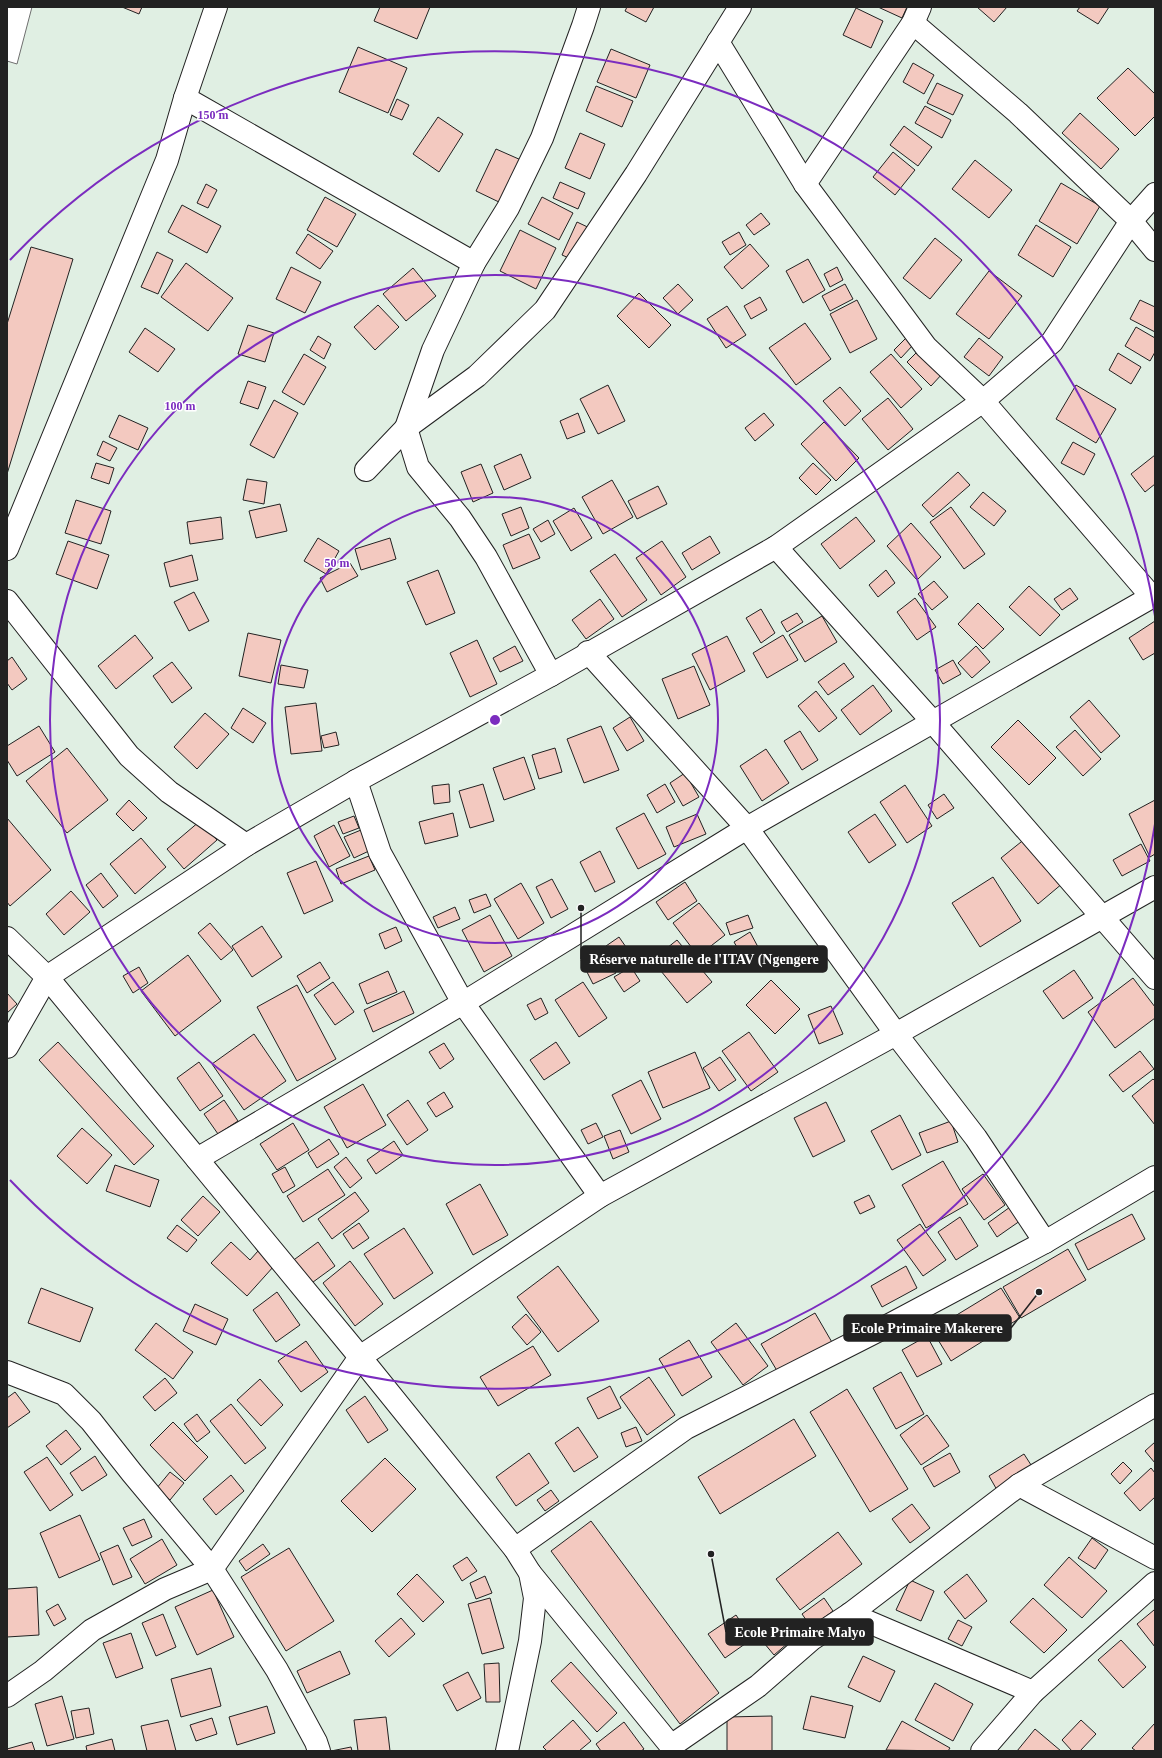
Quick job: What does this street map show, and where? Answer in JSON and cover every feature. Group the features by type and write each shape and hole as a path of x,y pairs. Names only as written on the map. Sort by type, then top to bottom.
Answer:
{"street":[{"path":"7,549 167,160 185,98 216,7"},
{"path":"551,675 486,557 460,518 418,467 406,428 433,350 474,263 508,208 542,138 589,7"},
{"path":"366,470 406,428 477,376 545,310 636,174 740,7"},
{"path":"805,184 917,15 1130,221 1155,250"},
{"path":"197,1159 463,1002 747,828 1153,596 983,401 926,347 805,184 718,42"},
{"path":"185,98 474,263"},
{"path":"7,1047 47,977 246,845 356,781 551,675 588,652 776,547 983,401 1052,342 1130,221 1155,194"},
{"path":"776,547 1103,916 1155,978"},
{"path":"7,601 129,756 169,792 246,845"},
{"path":"588,652 747,828 896,1034 976,1138 1045,1242"},
{"path":"356,781 380,853 463,1002 600,1196"},
{"path":"7,1696 42,1671 92,1630 165,1589 212,1569 360,1357 600,1196 896,1034 1155,887"},
{"path":"7,938 47,977 360,1357 515,1549 530,1573 672,1748 758,1686 812,1639 850,1614 1019,1485 1155,1405"},
{"path":"515,1549 686,1428 900,1320 1045,1242 1155,1177"},
{"path":"7,1372 64,1394 91,1421 132,1474 212,1569 277,1670 316,1742 319,1751"},
{"path":"1019,1485 1155,1558"},
{"path":"507,1751 530,1641 535,1598 530,1573"},
{"path":"982,1751 1033,1692 1155,1583"},
{"path":"850,1614 1033,1692"}],"green space":[{"path":"32,7 1155,7 1155,1751 7,1751 7,61 17,64"}],"building":[{"path":"122,7 142,7 139,14"},
{"path":"380,7 430,7 417,39 374,21"},
{"path":"627,7 654,7 646,22 625,11"},
{"path":"878,7 907,7 902,18"},
{"path":"977,7 1007,7 994,22"},
{"path":"1080,7 1109,7 1098,24 1077,11"},
{"path":"856,8 883,21 871,48 843,35"},
{"path":"358,47 407,68 388,113 339,92"},
{"path":"611,49 650,65 636,98 597,82"},
{"path":"913,63 934,75 924,94 903,82"},
{"path":"1128,68 1155,94 1155,116 1135,136 1097,98"},
{"path":"937,83 963,95 953,115 927,103"},
{"path":"596,86 633,101 622,127 586,111"},
{"path":"397,99 409,105 402,120 390,115"},
{"path":"925,106 951,120 942,138 915,123"},
{"path":"1080,113 1119,149 1101,169 1062,133"},
{"path":"438,117 463,134 439,172 413,154"},
{"path":"904,126 932,147 918,166 890,145"},
{"path":"580,133 605,144 590,179 565,168"},
{"path":"496,149 521,160 501,203 476,191"},
{"path":"893,152 915,170 895,195 873,177"},
{"path":"975,160 1012,190 989,218 952,189"},
{"path":"560,182 585,193 578,209 553,198"},
{"path":"1061,183 1100,206 1077,244 1039,221"},
{"path":"206,184 217,190 208,208 197,203"},
{"path":"325,197 356,214 337,247 307,230"},
{"path":"542,197 573,213 559,240 528,224"},
{"path":"182,205 221,226 207,253 168,232"},
{"path":"761,213 770,224 754,235 746,225"},
{"path":"577,222 596,231 580,263 562,255"},
{"path":"1036,225 1071,247 1053,277 1018,255"},
{"path":"520,230 556,248 536,289 500,271"},
{"path":"739,232 746,245 730,255 722,242"},
{"path":"308,234 333,251 320,269 296,253"},
{"path":"935,238 962,260 930,299 903,278"},
{"path":"750,244 769,266 742,289 724,267"},
{"path":"31,247 73,259 7,474 7,324"},
{"path":"157,252 173,260 158,294 141,287"},
{"path":"808,259 825,290 803,303 786,271"},
{"path":"186,263 233,298 208,331 161,297"},
{"path":"291,267 321,282 305,313 276,299"},
{"path":"837,267 843,280 830,287 824,274"},
{"path":"413,268 436,296 406,321 383,294"},
{"path":"989,271 1022,296 989,339 956,314"},
{"path":"678,284 693,300 678,314 663,298"},
{"path":"845,284 853,299 830,311 822,296"},
{"path":"639,293 671,325 649,348 617,316"},
{"path":"760,297 767,310 751,319 744,306"},
{"path":"857,300 877,339 850,353 830,314"},
{"path":"1140,300 1155,307 1155,332 1130,319"},
{"path":"378,305 399,327 375,350 354,327"},
{"path":"727,306 746,335 726,348 707,319"},
{"path":"805,323 831,359 796,385 769,348"},
{"path":"248,325 274,333 265,362 238,354"},
{"path":"1136,327 1155,338 1155,352 1150,361 1125,346"},
{"path":"145,328 175,349 158,372 129,352"},
{"path":"318,336 331,344 324,359 310,350"},
{"path":"906,338 913,345 901,358 894,350"},
{"path":"979,338 1003,357 989,376 964,357"},
{"path":"919,350 943,373 931,386 907,362"},
{"path":"1118,353 1141,367 1131,384 1109,370"},
{"path":"304,354 326,367 304,405 282,392"},
{"path":"891,354 922,389 901,408 870,372"},
{"path":"248,381 266,387 258,409 240,403"},
{"path":"608,385 625,421 598,434 580,399"},
{"path":"1076,385 1116,409 1096,443 1056,419"},
{"path":"840,387 861,411 845,426 823,401"},
{"path":"888,398 913,429 888,450 862,419"},
{"path":"274,400 298,413 274,458 250,445"},
{"path":"578,413 585,432 567,439 560,421"},
{"path":"764,413 774,425 755,441 745,428"},
{"path":"119,415 148,428 138,450 109,437"},
{"path":"824,422 859,458 836,481 801,444"},
{"path":"103,441 117,448 110,461 97,455"},
{"path":"1073,442 1095,454 1084,475 1061,463"},
{"path":"521,454 531,478 504,490 494,466"},
{"path":"1155,455 1155,484 1145,492 1131,474"},
{"path":"96,463 114,468 109,484 91,478"},
{"path":"813,463 831,480 816,495 799,478"},
{"path":"481,464 493,493 473,502 461,472"},
{"path":"958,472 970,485 933,517 922,505"},
{"path":"247,479 267,482 264,504 243,500"},
{"path":"612,480 633,517 603,534 582,497"},
{"path":"658,486 667,504 637,519 628,501"},
{"path":"983,492 1006,511 994,526 970,507"},
{"path":"76,500 111,511 101,544 65,533"},
{"path":"280,504 287,531 256,538 249,511"},
{"path":"521,507 529,528 511,536 502,514"},
{"path":"951,507 985,554 964,569 930,522"},
{"path":"574,508 592,538 571,551 553,521"},
{"path":"221,517 223,539 190,544 187,522"},
{"path":"856,517 875,541 840,569 821,544"},
{"path":"548,520 555,534 541,542 533,529"},
{"path":"911,523 941,557 917,580 887,546"},
{"path":"529,534 540,558 513,569 503,545"},
{"path":"710,536 720,553 692,570 682,553"},
{"path":"318,538 339,551 326,574 304,561"},
{"path":"390,538 396,559 361,570 355,549"},
{"path":"68,541 109,555 97,589 56,574"},
{"path":"662,541 686,577 661,595 636,558"},
{"path":"615,554 647,600 622,617 590,571"},
{"path":"192,555 198,580 170,587 164,563"},
{"path":"350,563 358,576 327,592 320,578"},
{"path":"438,570 455,613 426,625 407,582"},
{"path":"886,570 895,583 878,597 869,585"},
{"path":"934,581 948,597 932,610 918,594"},
{"path":"1029,586 1060,615 1040,636 1009,607"},
{"path":"1070,588 1078,599 1062,610 1054,599"},
{"path":"194,592 209,621 189,631 174,602"},
{"path":"915,598 936,627 917,640 897,612"},
{"path":"600,599 614,619 586,639 572,620"},
{"path":"978,603 1004,629 983,649 958,624"},
{"path":"761,609 775,633 761,643 746,618"},
{"path":"797,613 803,622 787,632 781,622"},
{"path":"822,616 837,642 805,662 789,635"},
{"path":"1155,621 1155,653 1143,660 1129,638"},
{"path":"248,633 281,640 271,683 239,676"},
{"path":"135,635 153,658 116,689 98,666"},
{"path":"783,635 798,660 767,678 753,653"},
{"path":"727,636 745,671 710,690 692,654"},
{"path":"477,640 497,684 470,697 450,653"},
{"path":"515,646 523,661 500,672 493,658"},
{"path":"976,646 990,662 972,678 958,663"},
{"path":"12,657 27,679 12,690 7,683 7,661"},
{"path":"953,660 961,674 943,684 935,670"},
{"path":"172,662 192,688 172,703 153,676"},
{"path":"844,663 854,677 828,695 818,682"},
{"path":"281,665 308,670 304,688 278,684"},
{"path":"694,666 710,705 678,719 662,679"},
{"path":"873,685 892,711 860,735 841,710"},
{"path":"816,691 837,718 819,732 798,706"},
{"path":"1089,700 1120,736 1101,753 1070,717"},
{"path":"316,703 322,751 291,754 285,707"},
{"path":"243,708 266,723 253,743 231,728"},
{"path":"205,713 229,734 197,769 174,747"},
{"path":"630,717 644,741 627,751 613,728"},
{"path":"1018,720 1056,758 1029,785 991,747"},
{"path":"39,726 55,752 17,776 7,760 7,746"},
{"path":"601,726 619,770 584,783 567,739"},
{"path":"1075,730 1101,759 1083,776 1056,747"},
{"path":"800,731 818,760 802,770 784,741"},
{"path":"336,732 339,745 324,748 321,736"},
{"path":"67,748 108,800 67,833 26,781"},
{"path":"555,748 562,772 539,779 532,755"},
{"path":"766,749 789,783 762,801 740,766"},
{"path":"524,757 535,789 504,800 493,768"},
{"path":"685,773 699,797 683,806 670,783"},
{"path":"449,784 450,802 434,804 432,786"},
{"path":"483,784 494,821 470,828 459,791"},
{"path":"665,784 675,802 657,813 647,795"},
{"path":"905,785 932,826 907,843 880,802"},
{"path":"944,794 954,808 937,819 928,805"},
{"path":"129,800 147,818 133,831 116,814"},
{"path":"1155,800 1155,854 1150,857 1129,814"},
{"path":"453,813 458,836 425,844 419,822"},
{"path":"644,813 666,854 638,869 616,828"},
{"path":"697,814 706,834 674,847 666,827"},
{"path":"875,814 896,845 869,863 848,832"},
{"path":"354,816 359,828 343,834 338,822"},
{"path":"7,818 51,870 10,906 7,902"},
{"path":"200,821 217,840 184,869 167,849"},
{"path":"334,825 350,856 329,867 314,836"},
{"path":"361,830 371,850 354,858 344,837"},
{"path":"141,838 166,867 135,894 110,864"},
{"path":"1026,838 1063,883 1038,904 1001,858"},
{"path":"1141,844 1150,861 1122,876 1113,860"},
{"path":"600,851 615,882 595,892 580,862"},
{"path":"369,856 375,870 341,884 336,869"},
{"path":"316,861 333,901 304,914 287,873"},
{"path":"101,873 118,896 103,908 86,885"},
{"path":"993,877 1021,921 980,947 952,903"},
{"path":"552,879 568,909 551,918 536,887"},
{"path":"685,882 697,901 668,920 656,902"},
{"path":"521,883 544,923 518,939 494,899"},
{"path":"71,891 90,912 64,935 46,914"},
{"path":"486,894 491,906 474,913 469,900"},
{"path":"699,903 725,935 698,956 673,923"},
{"path":"455,907 460,919 438,928 433,917"},
{"path":"490,915 512,956 484,972 462,930"},
{"path":"748,915 753,928 730,935 726,923"},
{"path":"210,923 233,950 221,960 198,933"},
{"path":"262,926 282,957 252,977 232,946"},
{"path":"396,927 402,941 385,949 379,934"},
{"path":"750,932 758,947 742,956 734,942"},
{"path":"619,937 635,960 622,969 606,946"},
{"path":"677,940 712,982 687,1003 652,960"},
{"path":"604,949 616,973 593,984 581,960"},
{"path":"188,955 221,1001 175,1036 141,991"},
{"path":"320,962 330,978 307,993 297,976"},
{"path":"139,967 148,983 133,993 123,976"},
{"path":"631,967 640,981 624,992 614,977"},
{"path":"1074,970 1093,998 1063,1019 1043,991"},
{"path":"388,971 397,992 367,1004 359,984"},
{"path":"1133,978 1155,1007 1155,1018 1115,1048 1088,1012"},
{"path":"771,980 800,1009 775,1034 746,1005"},
{"path":"333,982 354,1012 335,1025 314,995"},
{"path":"583,982 607,1018 579,1037 555,1000"},
{"path":"297,985 336,1059 297,1081 257,1007"},
{"path":"404,991 414,1013 373,1032 364,1010"},
{"path":"7,993 17,1004 7,1013"},
{"path":"541,998 548,1013 535,1020 527,1005"},
{"path":"831,1006 843,1034 819,1044 808,1015"},
{"path":"749,1032 778,1072 751,1091 722,1051"},
{"path":"254,1034 286,1081 244,1110 212,1064"},
{"path":"58,1042 154,1146 134,1165 39,1060"},
{"path":"556,1042 570,1063 544,1080 530,1060"},
{"path":"444,1043 454,1059 440,1069 429,1052"},
{"path":"1140,1051 1154,1069 1123,1092 1109,1075"},
{"path":"695,1052 710,1088 663,1108 648,1072"},
{"path":"720,1057 736,1080 719,1091 703,1068"},
{"path":"199,1062 223,1096 200,1111 177,1078"},
{"path":"1153,1079 1155,1081 1155,1125 1132,1096"},
{"path":"641,1080 661,1119 631,1134 612,1095"},
{"path":"363,1084 386,1125 347,1148 324,1107"},
{"path":"444,1092 453,1107 436,1117 427,1103"},
{"path":"224,1100 238,1121 218,1134 204,1114"},
{"path":"408,1100 428,1130 407,1145 387,1115"},
{"path":"826,1102 845,1141 813,1157 794,1118"},
{"path":"900,1115 921,1155 892,1170 871,1131"},
{"path":"951,1121 958,1142 927,1153 919,1133"},
{"path":"293,1123 309,1150 277,1170 260,1144"},
{"path":"596,1123 603,1137 588,1144 581,1130"},
{"path":"82,1128 112,1155 87,1184 57,1156"},
{"path":"620,1130 629,1152 613,1159 604,1136"},
{"path":"329,1139 339,1154 317,1168 308,1153"},
{"path":"394,1141 403,1155 376,1174 367,1160"},
{"path":"346,1157 362,1178 350,1188 334,1167"},
{"path":"943,1161 968,1204 926,1228 902,1185"},
{"path":"115,1165 159,1180 150,1207 106,1191"},
{"path":"285,1167 295,1186 283,1193 272,1174"},
{"path":"328,1169 345,1195 303,1222 287,1196"},
{"path":"983,1174 1005,1205 984,1220 962,1189"},
{"path":"480,1184 508,1235 473,1255 446,1204"},
{"path":"355,1192 369,1211 332,1239 318,1219"},
{"path":"869,1195 875,1207 860,1214 854,1202"},
{"path":"203,1196 220,1212 198,1236 181,1220"},
{"path":"1017,1202 1027,1216 997,1237 988,1223"},
{"path":"1132,1214 1145,1239 1088,1270 1075,1244"},
{"path":"960,1217 978,1246 956,1260 938,1232"},
{"path":"359,1223 369,1238 353,1249 343,1234"},
{"path":"920,1224 946,1260 923,1276 897,1240"},
{"path":"177,1225 197,1240 187,1252 167,1238"},
{"path":"404,1228 433,1273 394,1299 364,1254"},
{"path":"231,1242 250,1260 258,1251 274,1266 247,1296 211,1263"},
{"path":"318,1242 335,1266 309,1285 291,1262"},
{"path":"1068,1249 1086,1280 1021,1318 1003,1287"},
{"path":"350,1261 383,1304 355,1326 323,1283"},
{"path":"558,1266 599,1321 558,1352 517,1297"},
{"path":"906,1266 917,1288 882,1307 871,1286"},
{"path":"41,1288 93,1308 80,1342 28,1323"},
{"path":"1001,1288 1020,1318 951,1361 932,1330"},
{"path":"277,1292 300,1325 276,1342 253,1310"},
{"path":"195,1304 228,1319 216,1345 183,1331"},
{"path":"815,1313 833,1344 779,1374 761,1344"},
{"path":"526,1314 541,1332 527,1345 512,1327"},
{"path":"156,1323 193,1352 173,1379 135,1350"},
{"path":"736,1323 768,1366 743,1385 711,1342"},
{"path":"927,1336 942,1364 917,1377 902,1350"},
{"path":"689,1340 712,1377 682,1396 659,1359"},
{"path":"306,1341 328,1372 301,1392 278,1361"},
{"path":"533,1346 551,1375 498,1406 480,1377"},
{"path":"901,1372 924,1414 896,1429 873,1388"},
{"path":"649,1377 675,1415 647,1435 620,1397"},
{"path":"165,1378 177,1393 155,1411 143,1397"},
{"path":"260,1379 283,1405 261,1426 237,1400"},
{"path":"610,1386 621,1408 598,1419 587,1398"},
{"path":"847,1389 908,1489 870,1512 810,1412"},
{"path":"15,1392 30,1412 7,1428 7,1398"},
{"path":"365,1396 388,1430 368,1443 346,1410"},
{"path":"231,1404 266,1448 245,1464 210,1421"},
{"path":"197,1414 210,1432 197,1442 184,1424"},
{"path":"927,1415 949,1446 921,1465 900,1435"},
{"path":"794,1419 816,1456 720,1514 698,1477"},
{"path":"173,1422 208,1457 185,1481 150,1445"},
{"path":"578,1427 598,1457 574,1472 555,1443"},
{"path":"636,1427 642,1441 626,1447 621,1433"},
{"path":"66,1430 81,1449 61,1465 46,1446"},
{"path":"1155,1442 1155,1463 1145,1451"},
{"path":"529,1453 549,1483 516,1506 496,1477"},
{"path":"950,1453 960,1472 934,1487 923,1468"},
{"path":"1024,1454 1033,1468 997,1490 989,1476"},
{"path":"95,1456 107,1475 82,1491 70,1473"},
{"path":"47,1457 73,1495 50,1511 24,1472"},
{"path":"385,1458 416,1489 372,1532 341,1501"},
{"path":"1123,1462 1132,1471 1120,1484 1111,1474"},
{"path":"1151,1468 1155,1473 1155,1497 1140,1511 1124,1493"},
{"path":"170,1472 184,1483 170,1500 156,1489"},
{"path":"231,1475 244,1491 216,1515 203,1499"},
{"path":"551,1490 559,1501 545,1511 537,1500"},
{"path":"912,1504 930,1528 910,1543 892,1519"},
{"path":"80,1515 100,1560 59,1578 40,1533"},
{"path":"144,1519 152,1537 132,1546 123,1528"},
{"path":"591,1521 719,1693 680,1724 551,1551"},
{"path":"838,1532 862,1564 800,1610 776,1579"},
{"path":"1092,1538 1108,1550 1095,1569 1078,1558"},
{"path":"162,1539 177,1565 145,1584 130,1559"},
{"path":"263,1544 270,1554 246,1571 239,1561"},
{"path":"118,1545 132,1577 113,1585 100,1553"},
{"path":"289,1548 334,1621 286,1651 241,1577"},
{"path":"467,1557 477,1571 462,1581 453,1566"},
{"path":"1069,1557 1107,1591 1082,1618 1044,1585"},
{"path":"417,1574 444,1602 423,1622 397,1594"},
{"path":"967,1574 987,1601 965,1619 944,1592"},
{"path":"485,1576 492,1593 476,1599 470,1583"},
{"path":"910,1580 934,1591 921,1621 896,1610"},
{"path":"37,1587 39,1635 7,1637 7,1589"},
{"path":"213,1590 234,1637 197,1655 175,1607"},
{"path":"490,1598 504,1648 482,1654 468,1604"},
{"path":"824,1598 833,1611 811,1627 802,1614"},
{"path":"1033,1598 1067,1630 1044,1653 1010,1622"},
{"path":"58,1604 66,1619 54,1626 46,1611"},
{"path":"1154,1610 1155,1611 1155,1647 1137,1624"},
{"path":"163,1614 176,1647 156,1656 142,1623"},
{"path":"736,1615 752,1639 725,1658 708,1634"},
{"path":"401,1618 415,1634 389,1657 375,1641"},
{"path":"958,1620 972,1627 962,1646 948,1639"},
{"path":"800,1623 813,1635 800,1649 787,1637"},
{"path":"778,1631 788,1643 774,1655 764,1643"},
{"path":"131,1633 143,1668 116,1678 103,1643"},
{"path":"1121,1640 1146,1667 1123,1688 1098,1660"},
{"path":"340,1651 350,1674 307,1693 297,1671"},
{"path":"863,1656 895,1671 880,1702 848,1687"},
{"path":"571,1662 617,1713 597,1732 551,1681"},
{"path":"499,1663 500,1702 486,1702 484,1664"},
{"path":"211,1668 221,1706 181,1717 171,1679"},
{"path":"468,1672 481,1698 457,1711 443,1685"},
{"path":"935,1683 973,1704 953,1741 915,1720"},
{"path":"62,1696 74,1739 47,1746 35,1704"},
{"path":"811,1696 853,1706 845,1738 803,1729"},
{"path":"267,1706 275,1733 237,1745 229,1717"},
{"path":"89,1708 94,1734 76,1738 71,1711"},
{"path":"772,1716 772,1751 727,1751 727,1717"},
{"path":"386,1717 390,1751 358,1751 354,1720"},
{"path":"212,1718 217,1734 196,1741 190,1725"},
{"path":"168,1720 176,1751 147,1751 141,1726"},
{"path":"573,1720 591,1741 579,1751 547,1751 543,1747"},
{"path":"1081,1720 1096,1734 1080,1751 1072,1751 1062,1740"},
{"path":"902,1721 950,1748 948,1751 886,1750"},
{"path":"624,1722 644,1749 641,1751 601,1751 596,1744"},
{"path":"1155,1723 1155,1751 1136,1751 1132,1748"},
{"path":"1035,1729 1061,1751 1017,1751"},
{"path":"112,1739 115,1751 87,1751 86,1746"},
{"path":"32,1742 35,1751 7,1751 7,1749"},
{"path":"351,1747 352,1751 331,1751"}],"place":[{"name":"Réserve naturelle de l'ITAV (Ngengere","path":"581,908"},
{"name":"Ecole Primaire Makerere","path":"1039,1292"},
{"name":"Ecole Primaire Malyo","path":"711,1554"}]}
